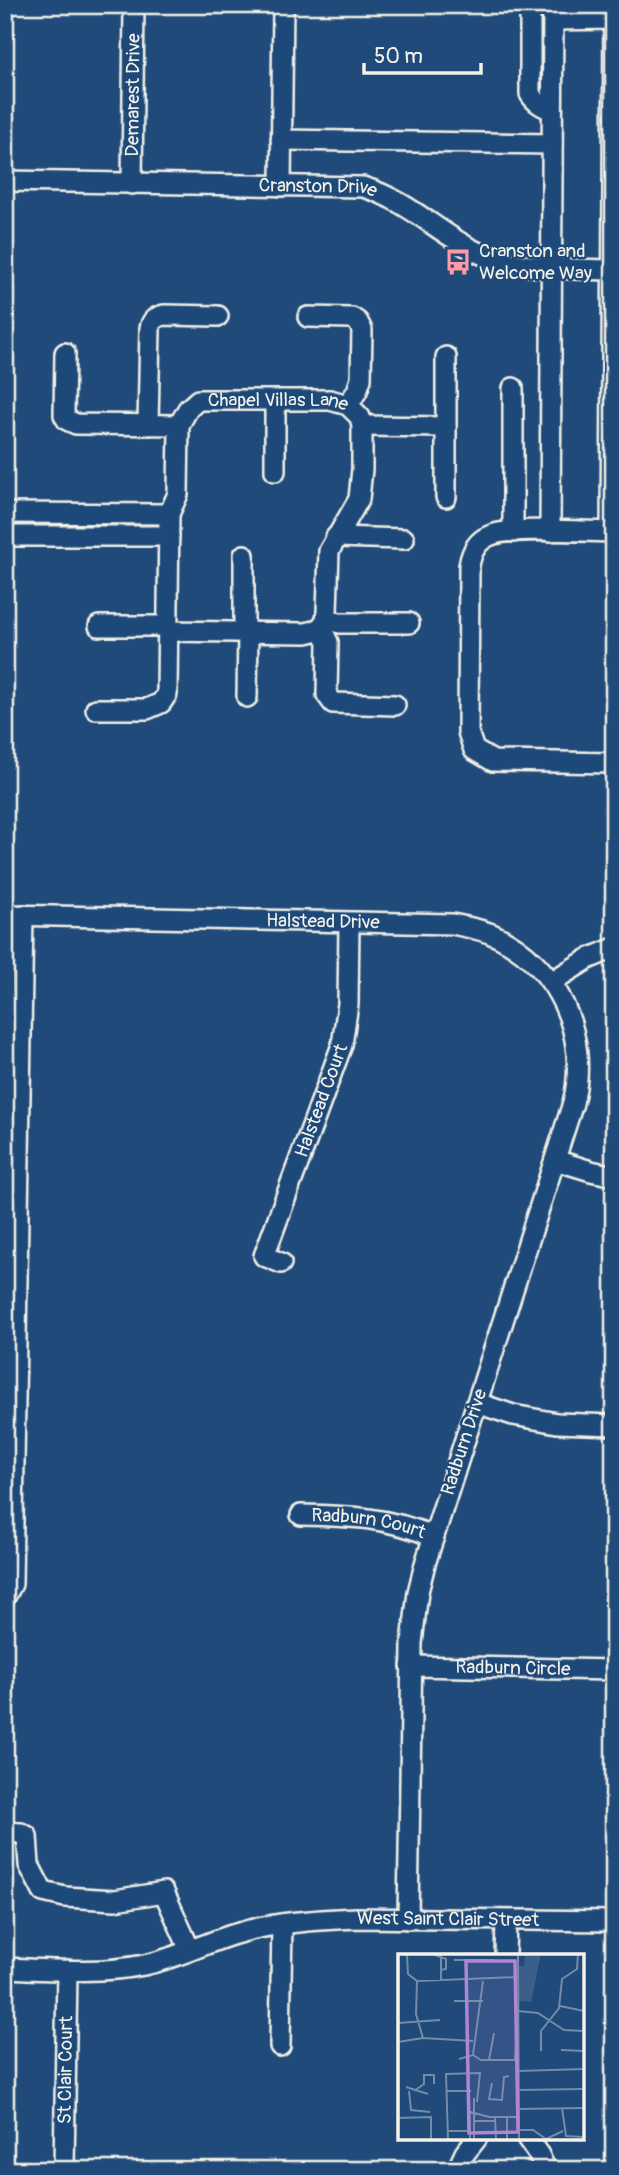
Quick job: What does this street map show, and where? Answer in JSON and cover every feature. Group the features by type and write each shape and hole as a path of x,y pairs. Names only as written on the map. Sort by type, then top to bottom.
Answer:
{"street":[{"name":"Demarest Drive","path":"132,184 134,5"},
{"path":"281,186 282,5"},
{"path":"530,5 530,94 534,101 552,110"},
{"path":"614,8 612,532 513,532 488,536 477,545 470,560 468,732 471,744 480,755 493,761 614,763"},
{"path":"550,531 553,13 614,19"},
{"path":"281,140 552,144"},
{"name":"Cranston Drive","path":"5,181 363,187 388,195 477,253 551,269 613,270"},
{"path":"148,425 152,322 157,316 164,315 218,316"},
{"path":"307,317 352,317 362,330 361,379 348,405"},
{"path":"65,353 64,415 67,420 76,424 179,425 178,494 169,514 167,694 161,703 147,709 96,709"},
{"path":"446,357 446,497"},
{"path":"513,388 513,532"},
{"name":"Chapel Villas Lane","path":"179,425 188,409 198,400 330,400 348,405 360,417 362,469 359,499 329,551 324,624 328,642 327,695 333,704 395,705"},
{"path":"275,400 275,471"},
{"path":"362,426 446,427"},
{"path":"5,513 169,514"},
{"path":"5,536 169,536"},
{"path":"336,537 404,539"},
{"path":"244,555 247,697"},
{"path":"99,626 306,633 324,624 410,623"},
{"path":"5,1597 12,1584 14,915"},
{"name":"Halstead Drive","path":"14,915 452,924 495,936 520,950 551,982"},
{"name":"Halstead Court","path":"281,1263 264,1256 342,1045 348,1004 349,923"},
{"path":"551,982 587,959 614,948"},
{"name":"Radburn Drive","path":"408,1919 411,1666 413,1621 418,1592 575,1096 578,1058 571,1021 551,982"},
{"path":"555,1160 614,1176"},
{"path":"477,1404 513,1415 557,1423 614,1424"},
{"name":"Radburn Court","path":"301,1514 371,1517 405,1525 434,1537"},
{"name":"Radburn Circle","path":"411,1666 614,1670"},
{"path":"5,1832 27,1836 29,1865 43,1892 65,1897 115,1900 164,1892 190,1950"},
{"name":"West Saint Clair Street","path":"5,1968 106,1970 140,1966 235,1934 282,1924 357,1918 614,1921"},
{"path":"505,1954 506,1921"},
{"path":"280,2046 282,1924"},
{"name":"St Clair Court","path":"64,2170 67,1970"},
{"path":"457,2170 475,2140"},
{"path":"528,2140 546,2170"}],"place":[{"name":"Cranston and Welcome Way","path":"458,262"}]}
